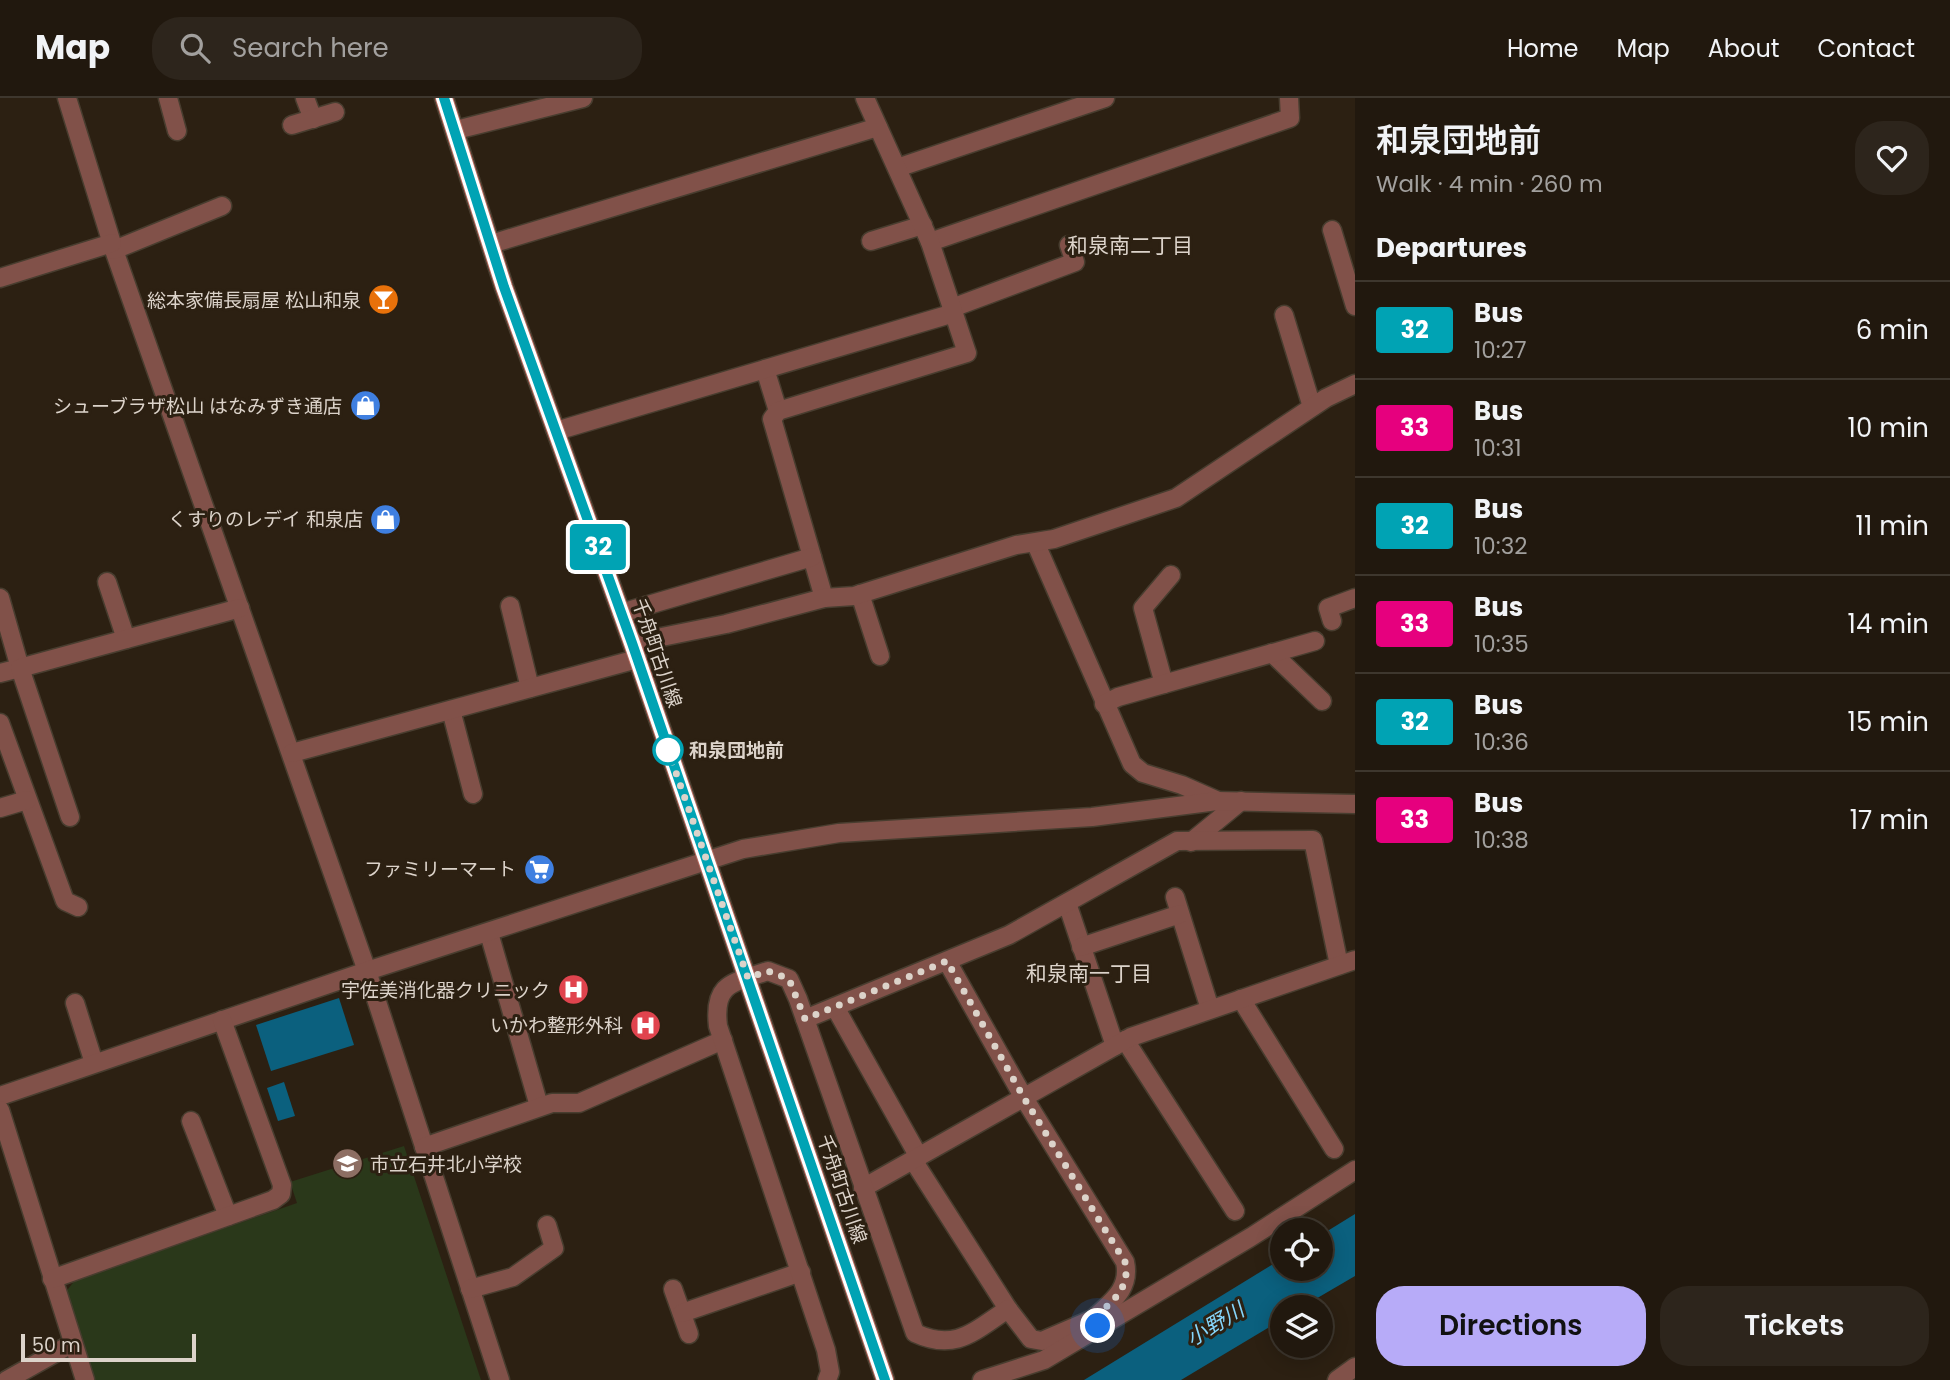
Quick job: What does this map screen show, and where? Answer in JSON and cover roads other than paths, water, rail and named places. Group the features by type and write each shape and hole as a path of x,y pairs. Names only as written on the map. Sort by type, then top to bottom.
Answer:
{"street":[{"path":"67,98 113,246 367,971 500,1380"},
{"path":"168,98 177,131"},
{"path":"305,98 313,119"},
{"name":"千舟町古川線","path":"444,98 491,244 748,978 885,1380"},
{"path":"456,130 583,98"},
{"path":"824,598 772,419 778,411 967,353 926,234 865,98"},
{"path":"897,168 1084,101 1105,98"},
{"path":"871,241 926,234 1290,118 1289,98"},
{"path":"292,125 335,112"},
{"path":"491,244 878,127"},
{"path":"0,278 113,246 222,206"},
{"path":"1332,230 1355,306"},
{"path":"556,431 953,311 1075,262 1069,245"},
{"path":"1284,315 1312,407"},
{"path":"765,369 778,411"},
{"path":"292,753 530,688 634,651 726,624 824,598 860,594 1016,545 1036,544 1176,498 1312,407 1355,384"},
{"path":"1036,544 1125,752 1143,773 1182,785 1217,801"},
{"path":"621,613 812,557"},
{"path":"1164,684 1143,608 1171,575"},
{"path":"107,582 126,639"},
{"path":"860,594 880,656"},
{"path":"0,598 20,668 71,817"},
{"path":"1332,621 1328,608 1355,598"},
{"path":"510,606 530,688"},
{"path":"0,673 240,608"},
{"path":"1104,704 1118,696 1315,640"},
{"path":"1272,653 1322,701"},
{"path":"451,710 473,794"},
{"path":"0,723 65,901 78,907"},
{"path":"0,808 27,800"},
{"path":"0,1096 367,971 743,849 839,833 1092,817 1217,801 1355,804"},
{"path":"1191,842 1241,802"},
{"path":"805,1019 1009,935 1177,841 1313,840 1347,963 1210,1009 1120,1043 863,1188"},
{"path":"1175,897 1210,1009"},
{"path":"1067,903 1081,947 1120,1043 1235,1211"},
{"path":"1081,947 1180,914"},
{"path":"489,933 539,1106"},
{"path":"835,1007 916,1159 1008,1310 1031,1339 1042,1341 1096,1323 1122,1291 1128,1278 1125,1262 1024,1098 947,961"},
{"path":"827,1380 830,1372 826,1350 723,1040 716,1004 726,987 748,978 768,971 789,979 915,1333 946,1343 960,1340 1008,1310"},
{"path":"1241,999 1334,1149"},
{"path":"75,1003 94,1063"},
{"path":"52,1279 273,1200 281,1194 282,1185 222,1020"},
{"path":"424,1147 539,1106 579,1103 723,1040"},
{"path":"0,1110 5,1143 85,1380"},
{"path":"191,1121 228,1216"},
{"path":"982,1380 1044,1360 1096,1323 1251,1237 1355,1170"},
{"path":"470,1289 513,1277 554,1248 547,1225"},
{"path":"682,1313 800,1272"},
{"path":"673,1289 689,1334"},
{"path":"7,1380 73,1343"},
{"path":"1337,1380 1355,1367"}],"water":[{"path":"339,998 354,1045 271,1071 256,1025"},
{"path":"284,1082 295,1116 278,1121 267,1088"},
{"name":"小野川","path":"1355,1214 1355,1276 1323,1295 1270,1295 1270,1327 1181,1380 1084,1380 1270,1266 1270,1281 1333,1281 1333,1228"}],"place":[{"name":"総本家備長扇屋 松山和泉","path":"384,300"},
{"name":"シューブラザ松山 はなみずき通店","path":"365,406"},
{"name":"くすりのレデイ 和泉店","path":"386,519"},
{"name":"和泉団地前","path":"668,750"},
{"name":"ファミリーマート","path":"539,869"},
{"name":"宇佐美消化器クリニック","path":"573,990"},
{"name":"いかわ整形外科","path":"646,1025"},
{"name":"市立石井北小学校","path":"347,1164"}],"district":[{"name":"和泉南二丁目","path":"1130,245"},
{"name":"和泉南一丁目","path":"1089,973"}]}
